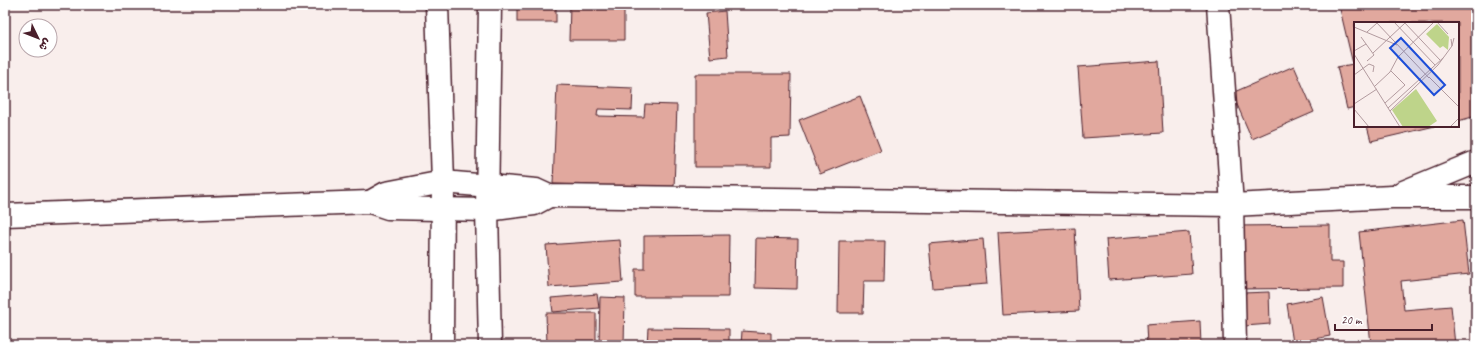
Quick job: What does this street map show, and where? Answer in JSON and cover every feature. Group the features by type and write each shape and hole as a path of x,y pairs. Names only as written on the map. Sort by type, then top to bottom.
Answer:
{"street":[{"path":"437,5 442,182 442,345"},
{"path":"490,5 487,210 490,345"},
{"path":"1218,5 1232,205 1236,345"},
{"path":"1392,197 1476,162"},
{"path":"370,202 386,193 442,182 536,190 549,196 1232,205 1392,197 1476,197"},
{"path":"5,215 370,202 388,208 487,210 534,204 549,196"}],"building":[{"path":"517,5 556,5 556,22 517,22"},
{"path":"570,5 624,5 624,40 569,40"},
{"path":"1025,5 1090,5 1090,7 1025,8"},
{"path":"1339,5 1476,5 1476,116 1459,121 1459,22 1354,22 1354,107 1347,109 1337,67 1353,64"},
{"path":"725,11 728,56 710,58 706,13"},
{"path":"1159,61 1163,133 1083,138 1078,67"},
{"path":"1294,66 1314,112 1252,139 1232,93"},
{"path":"695,74 791,74 790,137 771,138 771,167 695,167"},
{"path":"557,85 633,88 632,110 598,109 597,116 644,117 645,104 677,105 674,188 553,184"},
{"path":"860,96 881,150 820,174 799,120"},
{"path":"1367,127 1431,127 1371,141"},
{"path":"1463,220 1469,274 1401,281 1404,310 1451,306 1455,345 1364,345 1371,344 1359,232"},
{"path":"1330,225 1330,262 1343,262 1343,288 1235,289 1235,226"},
{"path":"1075,228 1079,311 1003,315 998,232"},
{"path":"1189,232 1192,274 1109,280 1106,239"},
{"path":"729,235 728,297 635,297 635,269 644,269 644,236"},
{"path":"756,238 798,239 797,289 755,288"},
{"path":"983,239 987,284 933,288 929,244"},
{"path":"620,240 623,282 549,287 546,245"},
{"path":"839,241 885,241 884,281 864,281 863,313 838,313"},
{"path":"1269,292 1270,324 1245,326 1243,293"},
{"path":"597,294 599,308 553,312 551,298"},
{"path":"600,297 625,298 624,345 599,345"},
{"path":"1323,297 1330,336 1293,343 1287,304"},
{"path":"546,313 596,313 596,345 547,345"},
{"path":"1200,321 1201,345 1147,345 1146,325"},
{"path":"648,328 729,329 729,345 647,345"},
{"path":"742,331 771,333 771,345 741,345"},
{"path":"1256,344 1322,345 1256,345"}]}
